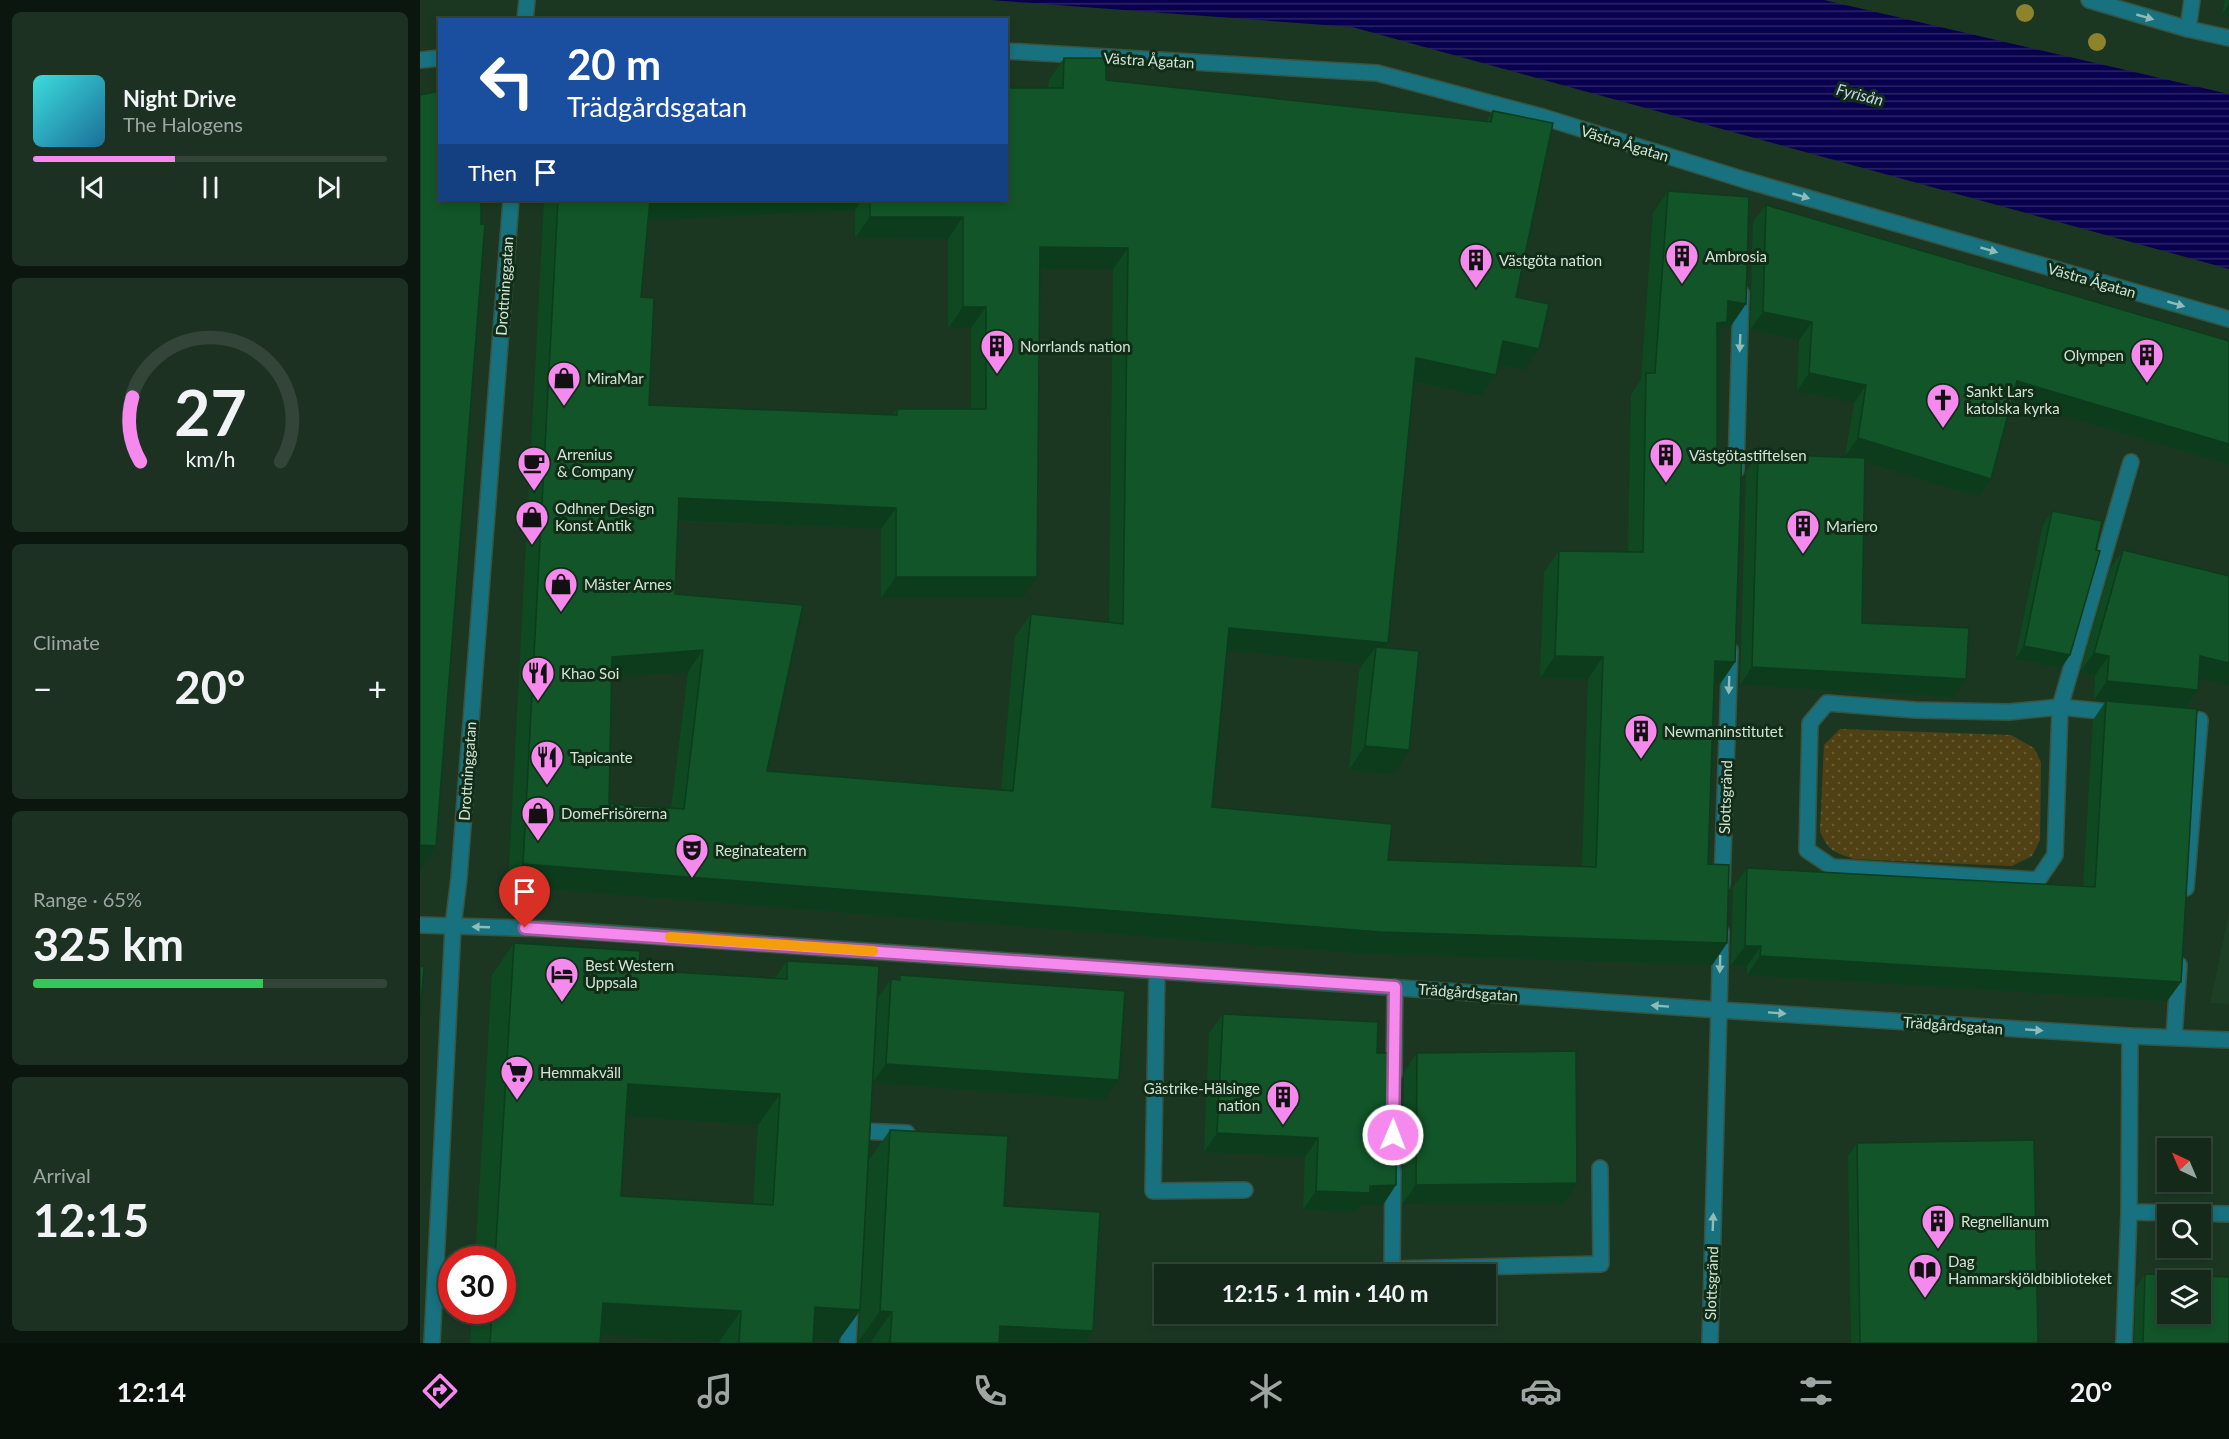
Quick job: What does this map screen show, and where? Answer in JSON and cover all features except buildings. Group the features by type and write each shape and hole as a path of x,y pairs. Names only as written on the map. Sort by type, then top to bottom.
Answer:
{"street":[{"path":"525,18 527,0"},
{"path":"2089,0 2188,29 2229,38"},
{"path":"2188,29 2193,0"},
{"name":"Västra Ågatan","path":"1008,51 1377,73 1543,117 1745,185 2229,320"},
{"path":"420,60 438,58"},
{"name":"Drottninggatan","path":"432,1343 453,926 459,878 511,201"},
{"path":"1735,486 1742,273"},
{"path":"2131,462 2060,707 2055,855 2038,880 1832,867 1807,850 1810,723 1827,703 1915,710 1998,712 2060,707 2132,714"},
{"name":"Slottsgränd","path":"1710,1343 1730,640"},
{"path":"2166,717 2200,720 2184,908"},
{"name":"Trädgårdsgatan","path":"420,925 549,929 870,957 1156,971 1719,1010 2130,1036 2229,1040"},
{"path":"2174,1037 2180,955"},
{"path":"1156,971 1153,1191 1245,1190"},
{"path":"1394,1093 1395,987"},
{"path":"2124,1343 2129,1212 2130,1036"},
{"path":"861,1109 859,1137 919,1134"},
{"path":"1393,1152 1392,1269 1601,1264 1600,1168"},
{"path":"2129,1212 2229,1214"},
{"path":"848,1343 851,1296"}],"shaded area":[{"path":"1840,729 2011,735 2034,748 2041,762 2040,840 2032,856 2012,866 1854,859 1832,850 1820,831 1824,745"},
{"path":"2229,912 2229,1004 2210,1003"}],"water":[{"name":"Fyrisån","path":"990,0 1824,0 2229,94 2229,269 1352,27"}],"slow traffic":[{"path":"670,937 873,951"}],"place":[{"name":"Ambrosia","path":"1682,285"},
{"name":"Västgöta nation","path":"1476,289"},
{"name":"Norrlands nation","path":"997,375"},
{"name":"Olympen","path":"2147,384"},
{"name":"MiraMar","path":"564,407"},
{"name":"Sankt Lars katolska kyrka","path":"1943,429"},
{"name":"Västgötastiftelsen","path":"1666,484"},
{"name":"Arrenius & Company","path":"534,492"},
{"name":"Odhner Design Konst Antik","path":"532,546"},
{"name":"Mariero","path":"1803,555"},
{"name":"Mäster Arnes","path":"561,613"},
{"name":"Khao Soi","path":"538,702"},
{"name":"Newmaninstitutet","path":"1641,760"},
{"name":"Tapicante","path":"547,786"},
{"name":"DomeFrisörerna","path":"538,842"},
{"name":"Reginateatern","path":"692,879"},
{"name":"Best Western Uppsala","path":"562,1003"},
{"name":"Hemmakväll","path":"517,1101"},
{"name":"Gästrike-Hälsinge nation","path":"1283,1126"},
{"name":"Regnellianum","path":"1938,1250"},
{"name":"Dag Hammarskjöldbiblioteket","path":"1925,1299"}],"route":[{"path":"525,928 1395,987 1393,1135"}]}
